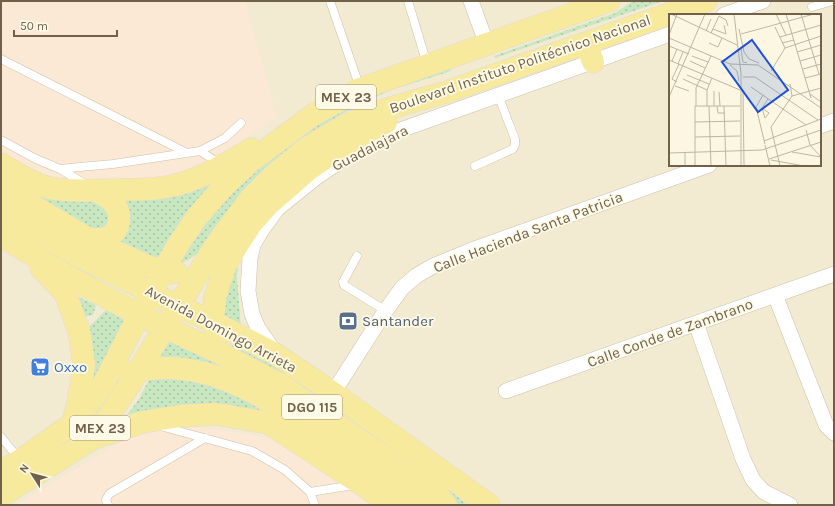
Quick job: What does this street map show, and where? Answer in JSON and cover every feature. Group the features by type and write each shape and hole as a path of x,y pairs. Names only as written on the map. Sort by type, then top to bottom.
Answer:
{"main road":[{"name":"Boulevard Instituto Politécnico Nacional","path":"151,293 176,248 196,218 224,186 251,160 313,115 360,89 609,1"},
{"name":"Boulevard Instituto Politécnico Nacional","path":"676,14 706,1"},
{"name":"Boulevard Instituto Politécnico Nacional","path":"178,306 234,249 252,198 274,175 303,151 323,138 348,124 391,120 446,92 589,52 669,17"},
{"path":"446,92 474,67 483,55 487,45"},
{"path":"1,164 49,188 77,191 158,189 188,182 222,166 274,134 313,115"},
{"path":"1,187 90,239 145,265 167,273 177,272 234,249"},
{"path":"90,239 103,239 110,236 118,227 120,218 116,205 95,190"},
{"name":"Avenida Domingo Arrieta","path":"1,211 80,257 277,355 333,393 489,505"},
{"path":"1,236 21,248 49,276 64,294 79,331 84,365 78,403 72,424"},
{"name":"Avenida Domingo Arrieta","path":"21,248 64,274 139,315 222,354 281,385 438,495 446,505"},
{"path":"222,354 213,322 215,296 225,266 234,249"},
{"name":"MEX 23","path":"1,471 20,460 72,424 90,403 104,383 151,293"},
{"name":"MEX 23","path":"1,496 94,438 139,370 178,306"},
{"path":"104,383 139,370 172,368 204,372 240,385 279,408 416,503"},
{"path":"94,438 144,422 180,416 216,414 268,423 390,505"},
{"path":"404,471 416,503"}],"street":[{"path":"471,1 487,45"},
{"path":"727,14 763,1"},
{"name":"Guadalajara","path":"277,355 258,328 252,314 248,291 234,249 253,245 277,209 318,176 348,156 373,144 391,120 498,95 589,52 669,34"},
{"path":"821,126 834,121"},
{"name":"Calle Hacienda Santa Patricia","path":"333,393 402,288 416,276 433,266 477,248 706,166"},
{"name":"Calle Conde de Zambrano","path":"506,391 834,274"},
{"path":"776,295 826,425 834,433"},
{"path":"696,323 743,459 753,480 764,492 790,505"}],"lane":[{"path":"330,1 360,89"},
{"path":"408,1 428,65"},
{"path":"812,6 833,1"},
{"path":"1,59 187,153"},
{"path":"475,166 513,149 515,145 515,139 498,95"},
{"path":"60,169 113,164 200,151 226,138 241,123"},
{"path":"1,140 36,159 60,169 95,190"},
{"path":"200,151 222,166"},
{"path":"357,256 343,282 344,285 386,311"},
{"path":"144,422 252,451 285,470 310,492 315,505"},
{"path":"1,437 20,460"},
{"path":"108,505 106,500 109,494 206,438"},
{"path":"310,492 360,484"}],"shaded area":[{"path":"1,1 834,1 834,505 1,505"},
{"path":"1,1 245,1 277,117 223,153 172,181 62,183 1,156"},
{"path":"196,427 255,435 285,442 376,505 16,505 137,432"}],"green space":[{"path":"633,1 663,1 495,58 494,56 615,13"},
{"path":"462,61 448,72 391,90 360,104 333,119 306,137 244,192 216,226 197,254 188,260 175,264 199,228 247,174 345,106"},
{"path":"219,177 162,257 155,260 113,244 123,200"},
{"path":"23,187 103,200 115,211 100,235"},
{"path":"238,261 237,277 241,329 218,318"},
{"path":"68,292 96,305 93,315 82,317"},
{"path":"106,310 126,321 90,389 87,329"},
{"path":"169,340 257,382 272,394 158,361"},
{"path":"231,344 276,367 300,383 412,462 467,505 459,505 444,491 299,384 274,369 232,348"},
{"path":"151,376 199,380 237,392 311,443 259,418 121,423 139,399"}],"place":[{"name":"Santander","path":"348,321"},
{"name":"Oxxo","path":"40,367"}]}
